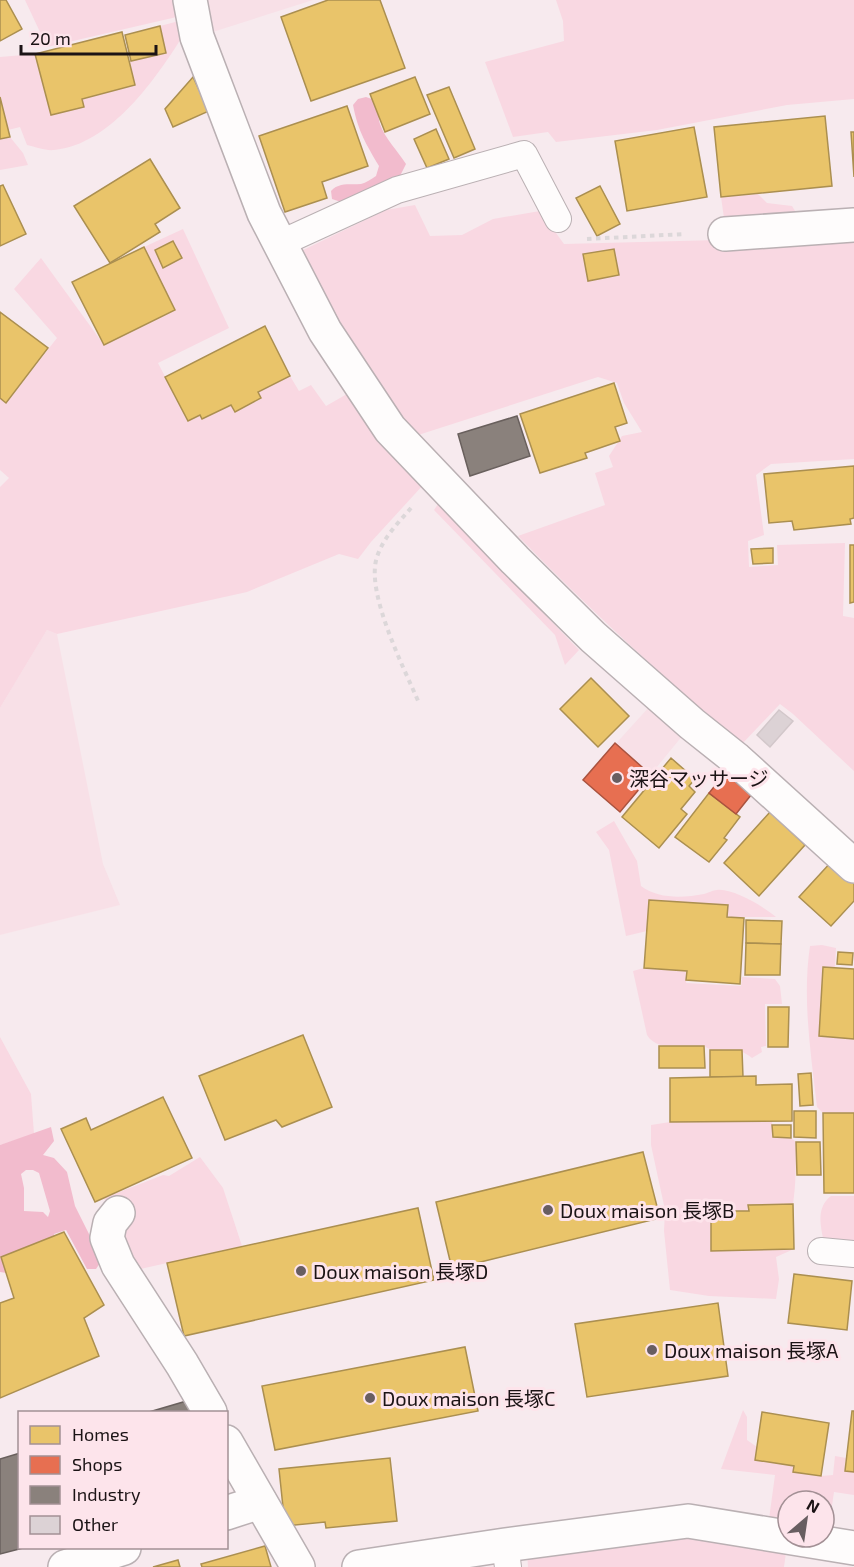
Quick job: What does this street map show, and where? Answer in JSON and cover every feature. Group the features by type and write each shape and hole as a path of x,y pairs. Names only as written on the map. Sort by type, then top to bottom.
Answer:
{"street":[{"path":"190,0 197,37 264,213 325,331 390,429 515,561 593,637 692,724 736,759 854,866"},
{"path":"725,234 854,225"},
{"path":"118,1213 110,1223 107,1238 118,1265 182,1364 209,1411"},
{"path":"228,1446 298,1567"},
{"path":"228,1512 260,1502"},
{"path":"359,1567 506,1556 688,1521 854,1548"},
{"path":"66,1567 121,1549"}],"lane":[{"path":"279,244 397,190 524,154 558,219"},
{"path":"821,1251 854,1254"}],"path":[{"path":"558,219 566,232 577,240 725,234"},
{"path":"419,703 377,600 373,575 376,558 382,544 434,475"}],"shaded area":[{"path":"25,0 178,0 181,16 47,47"},
{"path":"190,0 313,0 197,37"},
{"path":"556,0 854,0 854,99 787,105 657,130 556,142 548,132 513,137 485,62 564,41 563,21"},
{"path":"179,21 184,34 160,70 130,106 95,136 75,145 51,150 27,145 20,127 8,130 0,97 0,57 35,54 51,115 84,107 82,99 135,85 129,61 166,53 160,26"},
{"path":"366,97 378,101 379,121 382,129 406,164 398,180 341,202 332,199 331,191 334,188 367,182 376,176 379,166 363,137 353,105 358,99"},
{"path":"10,137 23,153 28,165 0,170 0,139"},
{"path":"758,194 767,203 792,206 797,214 725,225 721,197"},
{"path":"415,205 430,236 462,235 493,219 540,211 564,244 718,240 720,249 854,237 854,459 771,464 756,475 764,535 748,541 749,567 778,565 777,545 845,543 843,616 854,618 854,771 780,704 742,744 627,643 518,536 605,505 595,473 613,467 609,456 622,436 642,432 624,403 617,383 598,377 412,437 379,395 299,252 386,210"},
{"path":"183,229 229,328 158,363 188,421 200,415 202,419 231,405 235,412 261,399 258,392 290,376 299,391 311,385 326,406 347,394 424,484 358,559 339,554 247,592 57,634 47,630 0,708 0,487 9,478 0,470 0,398 6,403 57,338 14,289 41,258 104,345 175,310 144,247"},
{"path":"438,504 579,650 565,665 555,635 434,510"},
{"path":"47,630 57,634 103,864 120,905 0,935 0,708"},
{"path":"660,695 692,724 620,812 583,780"},
{"path":"614,821 637,861 641,886 655,893 679,897 724,890 748,899 776,917 727,917 727,905 649,900 647,931 626,936 609,850 596,832"},
{"path":"822,945 836,948 835,967 823,967 819,1036 854,1039 854,1113 823,1113 817,1107 808,1026 807,986 810,946"},
{"path":"644,968 687,971 686,983 741,986 742,977 775,979 780,986 782,1004 765,1004 766,1046 761,1047 762,1052 752,1058 739,1051 716,1050 704,1046 665,1046 652,1040 647,1035 633,971"},
{"path":"0,1037 31,1094 34,1134 0,1145"},
{"path":"772,1121 773,1137 791,1138 796,1142 793,1204 794,1249 776,1257 779,1279 776,1299 709,1296 670,1290 664,1231 665,1210 651,1145 651,1125 670,1122"},
{"path":"51,1127 54,1141 43,1155 54,1158 67,1172 75,1206 96,1248 100,1263 96,1269 87,1269 66,1230 54,1234 58,1245 26,1276 0,1272 0,1145","holes":["26,1170 39,1173 50,1211 48,1217 43,1212 24,1211 24,1188 21,1174"]},
{"path":"200,1157 223,1188 242,1246 136,1270 129,1256 128,1246 104,1198 163,1175 169,1176"},
{"path":"831,1196 854,1196 854,1247 838,1245 823,1238 822,1210 823,1205"},
{"path":"743,1410 747,1417 747,1440 757,1447 756,1460 794,1466 794,1472 821,1476 833,1475 835,1456 846,1458 845,1471 854,1472 854,1495 836,1492 836,1489 776,1489 776,1520 769,1519 775,1475 721,1469"},
{"path":"690,1532 776,1544 776,1549 786,1549 784,1567 528,1567 527,1552"}],"building: Homes":[{"path":"0,0 6,0 22,29 0,41"},
{"path":"328,0 380,0 405,68 311,101 281,17"},
{"path":"160,26 166,53 131,61 125,35"},
{"path":"122,32 135,85 82,99 84,107 51,115 35,54"},
{"path":"193,77 209,111 173,127 165,109"},
{"path":"415,77 430,114 385,132 370,94"},
{"path":"449,87 475,149 454,158 427,95"},
{"path":"0,97 10,137 0,139"},
{"path":"347,106 368,166 322,182 327,198 285,212 259,136"},
{"path":"825,116 832,186 721,197 714,127"},
{"path":"694,127 707,197 627,211 615,141"},
{"path":"436,129 449,159 427,168 414,139"},
{"path":"851,132 854,132 854,177"},
{"path":"150,159 180,208 155,224 160,232 110,263 74,206"},
{"path":"3,185 26,234 0,246 0,186"},
{"path":"600,186 620,224 597,236 576,198"},
{"path":"173,241 182,258 163,268 155,250"},
{"path":"144,247 175,310 104,345 72,282"},
{"path":"614,249 619,275 588,281 583,254"},
{"path":"0,312 48,348 6,403 0,398"},
{"path":"265,326 290,376 258,392 261,398 235,412 231,405 202,419 200,415 188,421 165,377"},
{"path":"614,383 627,423 615,427 620,441 585,453 587,458 540,473 520,414"},
{"path":"854,466 854,518 850,519 851,524 794,530 792,521 769,523 764,474"},
{"path":"850,545 854,545 854,602 850,603"},
{"path":"773,548 773,563 753,564 751,549"},
{"path":"591,678 629,716 598,747 560,709"},
{"path":"671,758 695,779 689,786 695,792 681,809 687,814 659,848 622,817"},
{"path":"709,793 740,817 724,838 727,840 709,862 675,837"},
{"path":"770,812 805,845 759,896 724,863"},
{"path":"832,861 854,881 854,901 831,926 799,897"},
{"path":"649,900 728,905 727,917 744,918 740,984 686,980 687,971 644,968"},
{"path":"746,920 782,921 781,944 746,943"},
{"path":"746,943 781,944 780,975 745,975"},
{"path":"838,952 853,953 852,965 837,964"},
{"path":"823,967 854,969 854,1039 819,1036"},
{"path":"768,1007 789,1007 788,1047 768,1047"},
{"path":"303,1035 332,1107 282,1127 276,1120 225,1140 199,1076"},
{"path":"659,1046 704,1046 705,1068 659,1068"},
{"path":"710,1050 742,1050 743,1077 710,1077"},
{"path":"811,1073 813,1105 800,1106 798,1074"},
{"path":"756,1076 756,1085 792,1084 792,1121 670,1122 670,1078"},
{"path":"163,1097 192,1158 95,1202 61,1129 86,1118 91,1130"},
{"path":"794,1111 816,1111 816,1138 794,1137"},
{"path":"823,1113 854,1113 854,1193 824,1193"},
{"path":"772,1125 791,1125 791,1138 773,1137"},
{"path":"796,1142 820,1142 821,1175 797,1175"},
{"name":"Doux maison 長塚B","path":"643,1152 660,1218 452,1269 436,1202"},
{"path":"793,1204 794,1249 711,1251 711,1211 749,1211 748,1205"},
{"name":"Doux maison 長塚D","path":"418,1208 434,1280 184,1336 167,1263"},
{"path":"64,1232 104,1305 84,1318 99,1356 0,1398 0,1303 14,1298 1,1257"},
{"path":"794,1274 852,1281 847,1330 788,1323"},
{"name":"Doux maison 長塚A","path":"718,1303 728,1376 587,1397 575,1324"},
{"name":"Doux maison 長塚C","path":"465,1347 478,1411 275,1450 262,1386"},
{"path":"852,1411 854,1411 854,1472 845,1471"},
{"path":"762,1412 829,1423 821,1476 793,1472 794,1466 755,1460"},
{"path":"390,1458 397,1521 326,1528 325,1522 285,1526 279,1469"},
{"path":"265,1546 271,1567 202,1567 201,1564"},
{"path":"178,1560 180,1567 153,1567"}],"building: Shops":[{"name":"深谷マッサージ","path":"615,743 651,775 620,812 583,780"},
{"path":"725,773 751,795 736,814 709,793"}],"building: Industry":[{"path":"517,416 530,456 470,476 458,434"},
{"path":"190,1400 194,1411 152,1411"},
{"path":"18,1454 19,1549 0,1554 0,1459"}],"building: Other":[{"path":"779,710 793,721 770,747 757,735"}],"place":[{"name":"深谷マッサージ","path":"617,778"},
{"name":"Doux maison 長塚B","path":"548,1210"},
{"name":"Doux maison 長塚D","path":"301,1271"},
{"name":"Doux maison 長塚A","path":"652,1350"},
{"name":"Doux maison 長塚C","path":"370,1398"}]}
